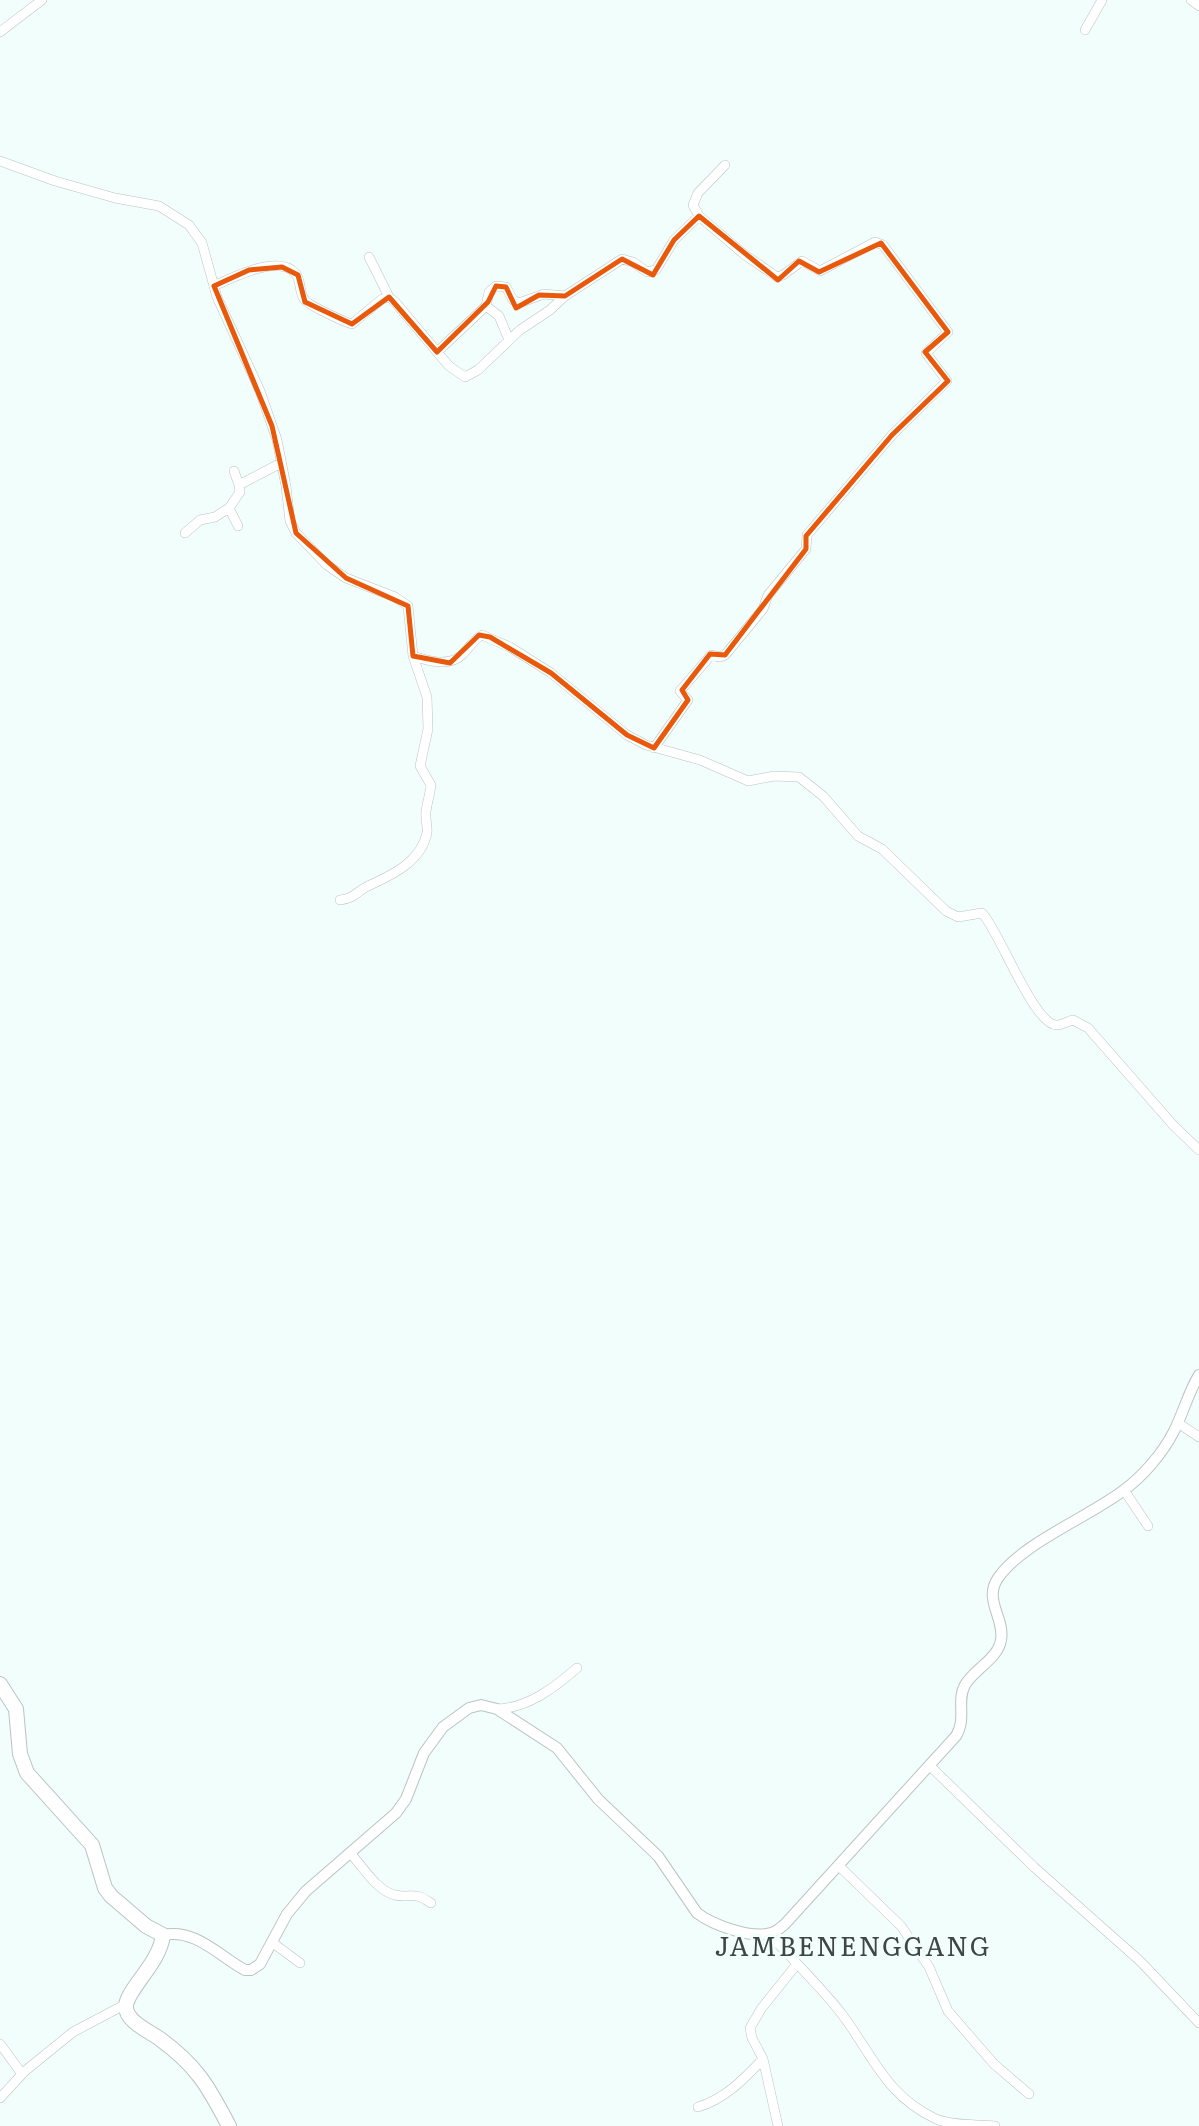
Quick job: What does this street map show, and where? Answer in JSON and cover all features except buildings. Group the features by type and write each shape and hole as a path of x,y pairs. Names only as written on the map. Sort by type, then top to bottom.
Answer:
{"main road":[{"path":"0,1684 16,1709 20,1754 27,1773 92,1845 105,1888 111,1896 146,1926 163,1935 152,1964 126,2004 127,2012 191,2064 229,2126"}],"street":[{"path":"0,32 42,0"},
{"path":"1085,30 1102,0"},
{"path":"1191,0 1199,6"},
{"path":"0,161 91,191 159,206 189,225 201,243 214,286 260,391 277,440 290,521 296,533 327,565 346,578 396,597 408,606 413,656 427,697 428,729 420,766 431,785 426,814 427,831 422,847 408,865 363,888 349,900 340,900"},
{"path":"654,748 688,700 680,692 697,670 710,655 725,655 763,609 768,596 806,549 807,535 891,435 947,381 926,352 948,332 881,243 875,242 820,271 802,261 777,277 745,255 699,216 693,205 696,196 725,165"},
{"path":"369,257 389,298 457,373 465,377 478,370 509,340 551,310 565,296 622,259 633,262 647,272 656,270 674,240 699,216"},
{"path":"214,286 249,270 282,267 298,275 307,303 352,324 382,299 389,298"},
{"path":"437,352 486,306 489,292 499,284 506,286 513,300 519,303 544,293 565,296"},
{"path":"486,306 499,316 509,340"},
{"path":"239,485 281,463"},
{"path":"185,533 200,520 215,517 229,508 240,492 234,471"},
{"path":"229,508 238,526"},
{"path":"413,656 450,663 458,659 475,639 482,635 490,637 510,646 551,673 627,735 654,748 700,760 748,781 774,776 799,777 838,811 858,836 882,849 946,911 958,918 982,913 1037,1010 1052,1023 1058,1025 1073,1020 1088,1028 1174,1126 1199,1150"},
{"path":"769,1934 785,1924 959,1731 963,1721 963,1691 966,1683 997,1651 1001,1643 1002,1634 992,1601 993,1586 998,1578 1041,1542 1124,1490 1160,1453 1178,1423 1199,1375"},
{"path":"1178,1423 1199,1437"},
{"path":"1124,1490 1149,1526"},
{"path":"497,1709 519,1706 531,1700 556,1686 577,1668"},
{"path":"163,1935 185,1935 248,1970 260,1964 287,1914 306,1891 396,1813 406,1799 427,1748 453,1718 468,1708 481,1705 497,1709 557,1748 598,1799 658,1856 697,1913 715,1925 769,1934 840,2011 884,2078 897,2093 946,2122 995,2126"},
{"path":"930,1766 1034,1867 1140,1961 1199,2023"},
{"path":"351,1854 382,1888 390,1893 398,1896 419,1895 431,1903"},
{"path":"839,1866 901,1926 929,1967 948,2011 994,2064 1028,2094"},
{"path":"273,1943 300,1963"},
{"path":"778,2126 763,2059 750,2028 761,2009 797,1964"},
{"path":"0,2098 22,2074 83,2025 126,2004"},
{"path":"0,2044 22,2074"},
{"path":"698,2107 719,2098 739,2084 763,2059"}],"highlighted area":[{"path":"699,216 778,280 799,261 819,272 881,243 948,332 925,352 948,381 892,435 806,536 806,549 725,655 710,654 682,690 688,700 654,748 627,735 551,673 490,637 479,635 450,663 413,656 408,606 346,578 296,533 272,426 214,286 249,270 282,267 298,275 305,302 352,324 389,297 437,352 488,302 496,286 506,287 516,308 539,295 565,296 622,259 653,275 674,240"}],"district":[{"name":"JAMBENENGGANG","path":"853,1944"}]}
